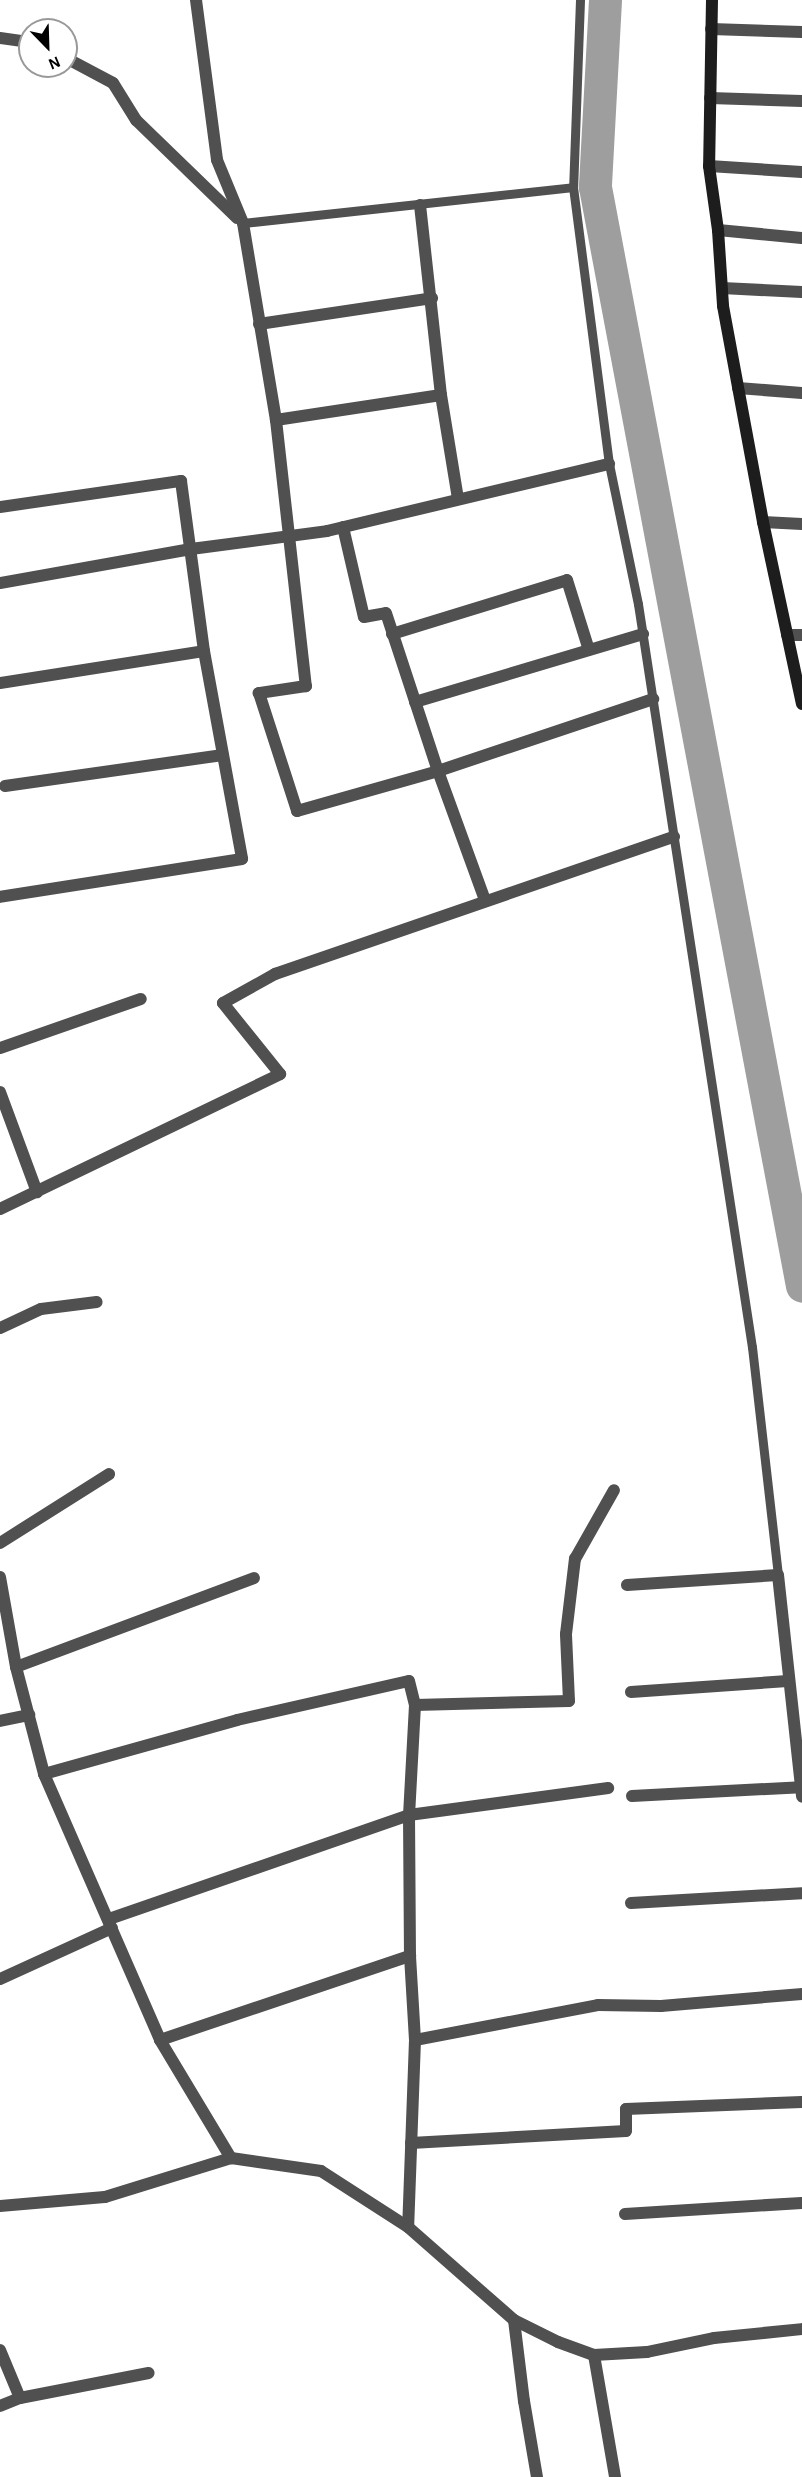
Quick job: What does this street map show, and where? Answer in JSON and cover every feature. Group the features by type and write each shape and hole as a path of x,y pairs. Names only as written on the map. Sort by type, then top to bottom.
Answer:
{"street":[{"path":"196,0 217,160 243,223 276,420 287,536 306,686 258,693 297,811 438,771 653,699"},
{"path":"712,0 709,166 718,230 722,288 763,522 802,704"},
{"path":"711,30 802,32"},
{"path":"0,38 18,40"},
{"path":"78,64 113,83 136,120 243,223"},
{"path":"710,98 802,101"},
{"path":"709,166 802,172"},
{"path":"420,205 441,395 458,499"},
{"path":"718,230 802,238"},
{"path":"722,288 802,292"},
{"path":"260,324 432,298"},
{"path":"738,388 802,393"},
{"path":"276,420 441,395"},
{"path":"0,583 191,549 343,527 609,464"},
{"path":"0,507 181,481 204,651 242,859 0,897"},
{"path":"763,522 802,524"},
{"path":"343,527 364,617 386,612 438,771 485,900"},
{"path":"392,634 567,580 589,650"},
{"path":"415,702 643,634"},
{"path":"787,635 802,635"},
{"path":"0,683 204,651"},
{"path":"4,786 223,755"},
{"path":"0,1209 280,1074 224,1004 275,974 674,837"},
{"path":"0,1048 141,999"},
{"path":"0,1092 37,1192"},
{"path":"0,1328 41,1309 97,1302"},
{"path":"0,1543 109,1474"},
{"path":"415,1705 569,1701 566,1634 575,1559 614,1490"},
{"path":"627,1585 778,1575 801,1792 632,1796"},
{"path":"0,1578 16,1667 44,1774 160,2040 231,2158"},
{"path":"16,1667 254,1578"},
{"path":"44,1774 237,1720 410,1681 415,1705 409,1815 410,1956 415,2040 408,2227"},
{"path":"631,1692 788,1681"},
{"path":"0,1721 28,1715"},
{"path":"0,1979 110,1923 409,1815 608,1788"},
{"path":"631,1903 802,1893"},
{"path":"160,2040 410,1956"},
{"path":"415,2040 598,2005 661,2006 802,1994"},
{"path":"411,2143 626,2131 626,2109 802,2102"},
{"path":"0,2206 105,2197 231,2158 321,2171 408,2227 514,2320 558,2342 594,2355 647,2352 714,2338 802,2329"},
{"path":"625,2214 802,2203"},
{"path":"514,2320 524,2401 537,2477"},
{"path":"0,2350 20,2398"},
{"path":"594,2355 615,2477"},
{"path":"0,2406 20,2398 149,2373"}],"lane":[{"path":"580,0 573,187 609,464 643,634 752,1347 778,1575"},
{"path":"243,223 573,187"}],"waterway":[{"path":"605,0 595,187 802,1286"}]}
